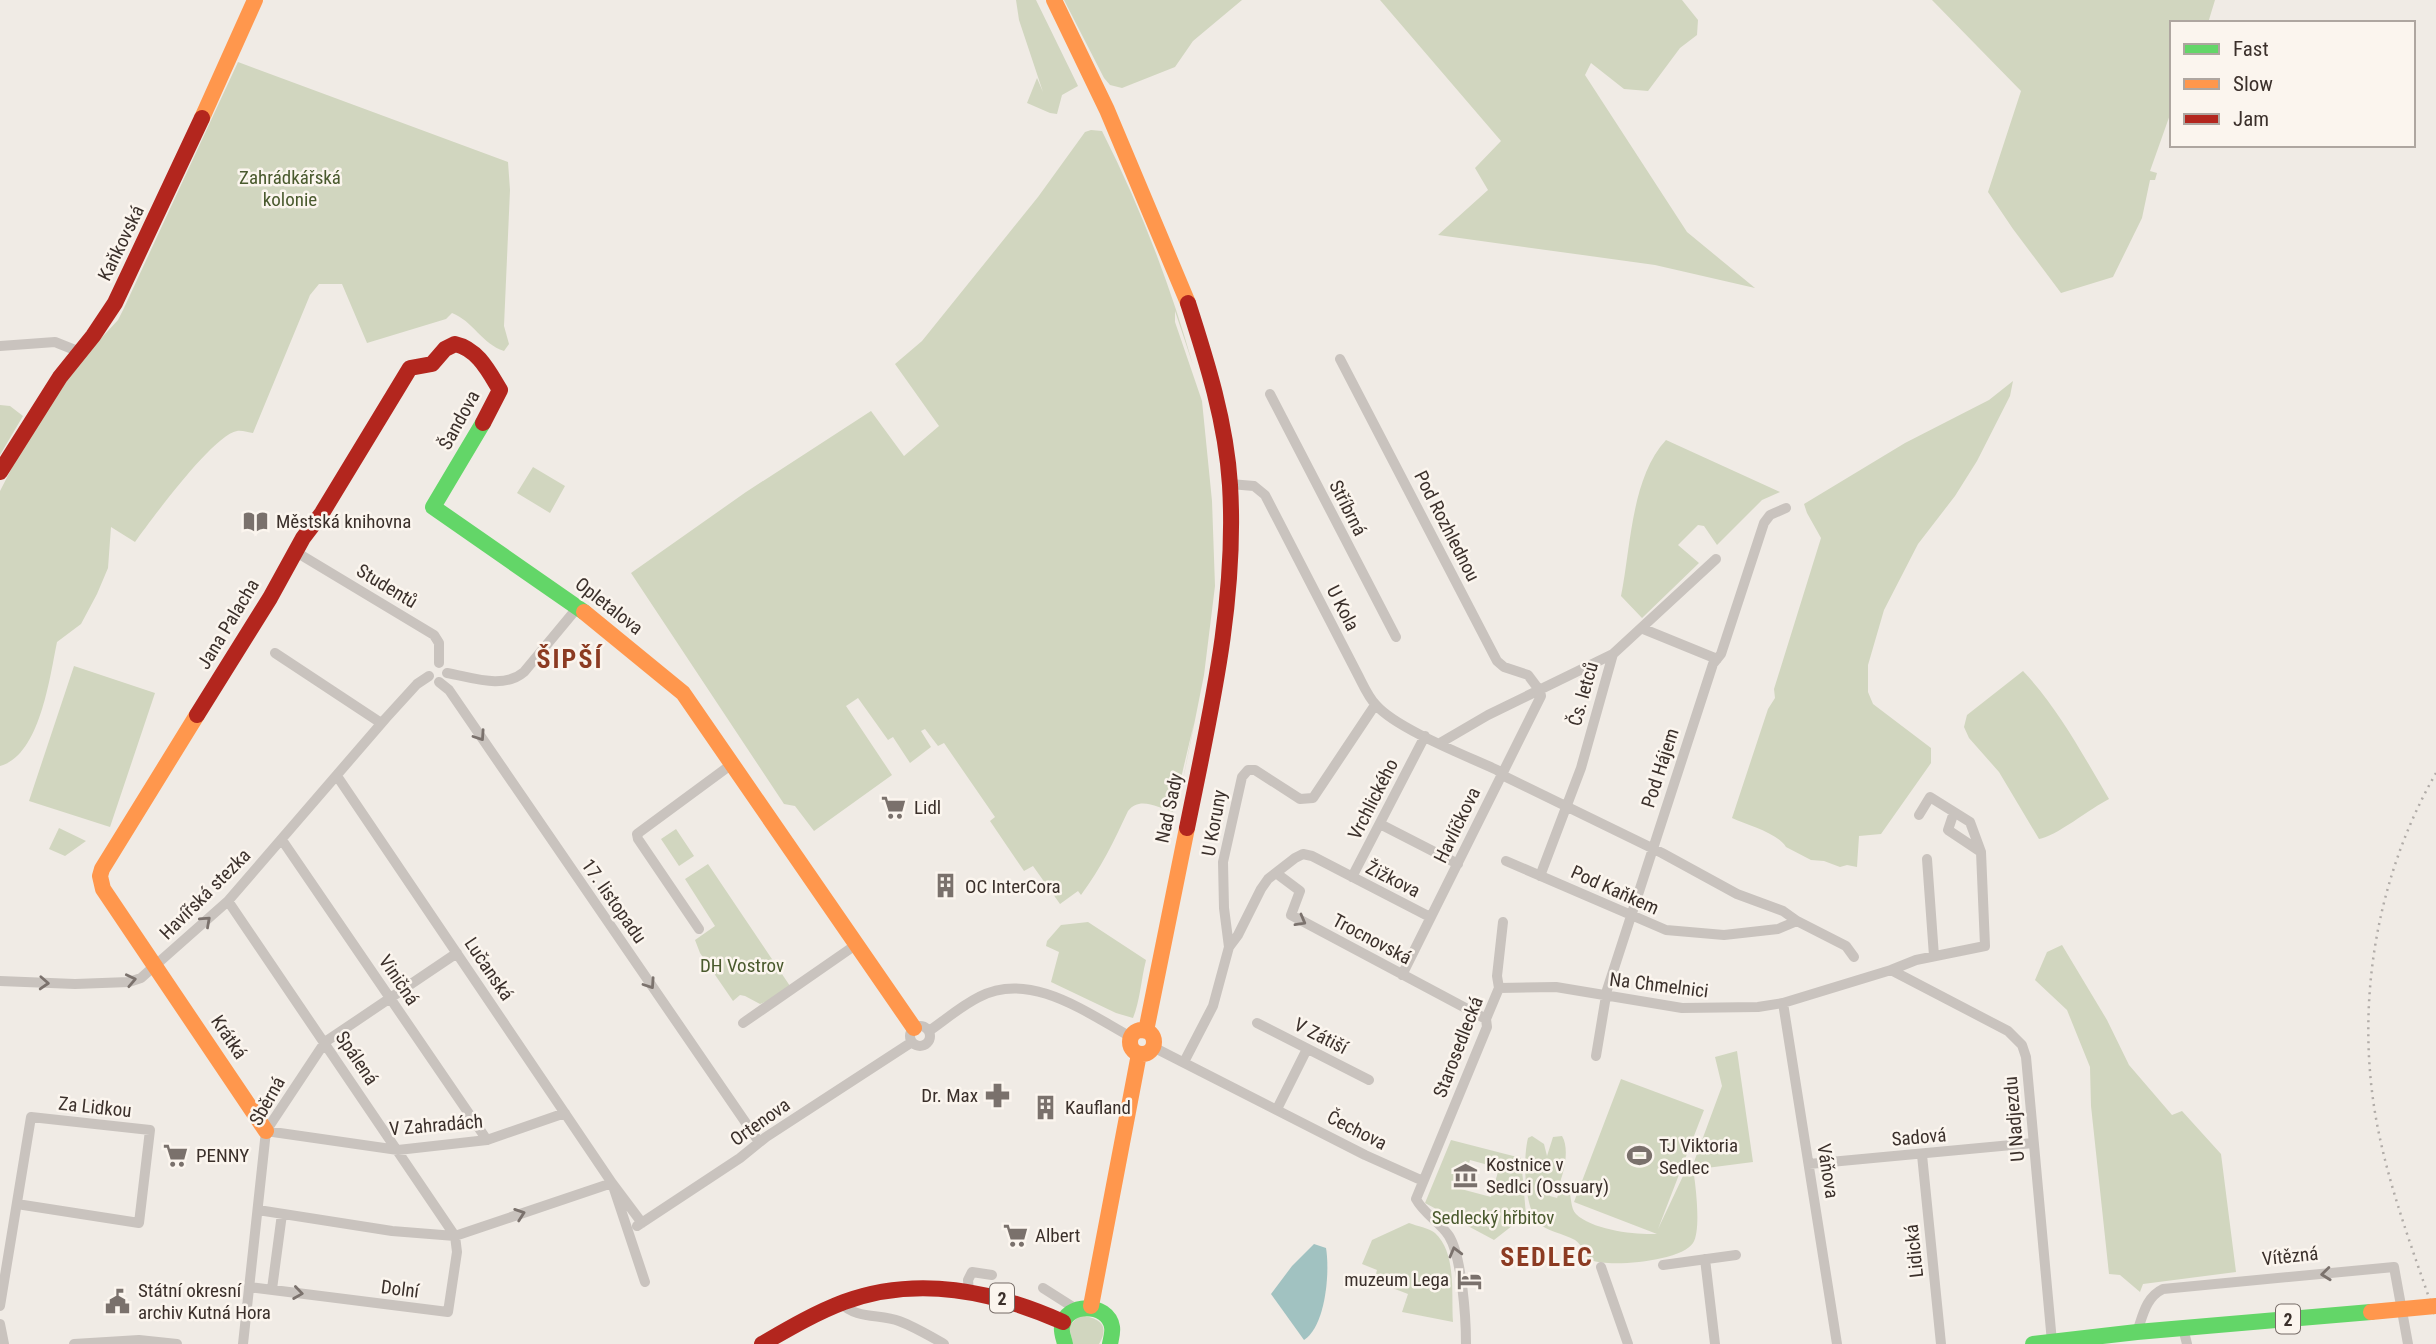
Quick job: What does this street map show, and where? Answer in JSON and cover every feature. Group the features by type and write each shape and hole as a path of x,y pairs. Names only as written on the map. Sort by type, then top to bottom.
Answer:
{"street":[{"name":"Nad Sady","path":"1054,0 1107,110 1189,307 1221,419 1230,484 1229,593 1218,670 1138,1034"},
{"name":"Kaňkovská","path":"0,472 27,427 116,303 251,7"},
{"path":"0,346 55,342 80,352"},
{"name":"Jana Palacha","path":"156,967 103,889 100,876 102,869 410,369 433,364 448,346 457,345 476,354"},
{"name":"Šandova","path":"433,507 481,428 500,390 476,354"},
{"name":"Pod Rozhlednou","path":"1340,359 1497,661 1504,667 1528,675 1540,691"},
{"name":"Stříbrná","path":"1270,394 1396,637"},
{"name":"U Kola","path":"1230,484 1254,486 1265,495 1376,705 1395,720 1425,736 1652,849"},
{"name":"Opletalova","path":"433,507 578,607 683,694 918,1034"},
{"name":"Pod Hájem","path":"1596,1056 1607,996 1713,664 1721,654 1763,523 1770,515 1786,508"},
{"name":"Studentů","path":"296,552 433,635 439,643 439,663"},
{"name":"Čs. letců","path":"1540,876 1581,768 1613,654 1716,559"},
{"path":"438,677 491,681 514,678 531,664 578,607"},
{"path":"1641,628 1717,659"},
{"path":"275,653 382,723"},
{"path":"1440,743 1488,715 1613,654"},
{"path":"438,677 446,668 439,663"},
{"name":"Havířská stezka","path":"438,677 428,671 430,665 439,663"},
{"name":"Havířská stezka","path":"0,981 64,984 129,982 141,978 228,901 416,684 438,677"},
{"name":"17. listopadu","path":"438,677 759,1142"},
{"name":"Havlíčkova","path":"1402,975 1541,696 1540,691"},
{"name":"U Koruny","path":"1229,947 1224,908 1223,862 1242,777 1248,770 1255,770 1300,799 1313,798 1376,705"},
{"name":"Vrchlického","path":"1352,877 1425,736"},
{"path":"699,929 637,834 732,764"},
{"name":"Lučanská","path":"337,776 612,1183 642,1223"},
{"path":"1919,815 1930,797 1954,812 1948,830 1981,852"},
{"name":"Na Chmelnici","path":"1499,988 1556,987 1696,1009 1746,1008 1783,1003 1916,960 1985,946 1981,852 1970,822 1954,812"},
{"path":"1380,824 1458,864"},
{"name":"Viničná","path":"282,839 487,1140"},
{"path":"1652,849 1737,894 1783,911 1846,946 1854,957"},
{"name":"U Koruny","path":"1184,1062 1213,1006 1229,947 1261,889 1268,879 1303,854"},
{"name":"Žižkova","path":"1303,854 1312,856 1430,917"},
{"path":"1927,859 1934,956"},
{"name":"Pod Kaňkem","path":"1506,861 1666,930 1718,935 1778,929 1797,921"},
{"name":"Trocnovská","path":"1276,873 1300,891 1290,915 1486,1019"},
{"name":"Spálená","path":"228,901 455,1236"},
{"name":"Starosedlecká","path":"1423,1181 1487,1027 1486,1019 1499,988 1497,976 1503,922"},
{"path":"743,1023 857,944"},
{"name":"Sběrná","path":"243,1344 266,1131 325,1042 457,953"},
{"name":"Krátká","path":"156,967 266,1131"},
{"name":"U Nadjezdu","path":"1891,970 2008,1031 2018,1040 2026,1057 2052,1342"},
{"name":"Ortenova","path":"629,1231 918,1034 980,996 1002,989 1024,989 1057,998 1138,1034"},
{"name":"Váňova","path":"1783,1003 1837,1344"},
{"name":"V Zátiší","path":"1257,1023 1368,1080"},
{"path":"1084,1308 1146,1050 1131,1048 1138,1034"},
{"path":"1277,1109 1307,1049"},
{"name":"Čechova","path":"1146,1050 1184,1062 1365,1155 1423,1181"},
{"name":"V Zahradách","path":"266,1131 398,1150 487,1140 565,1113"},
{"name":"Za Lidkou","path":"0,1306 31,1117 149,1130 143,1223 17,1203"},
{"name":"Sadová","path":"1809,1164 2033,1143"},
{"name":"Lidická","path":"1922,1155 1941,1344"},
{"path":"1423,1181 1416,1199 1447,1233 1456,1249 1466,1344"},
{"path":"258,1210 392,1230 455,1236 612,1183"},
{"name":"Lučanská","path":"612,1183 645,1282"},
{"path":"272,1289 282,1214"},
{"name":"Dolní","path":"249,1287 448,1312 457,1252 455,1236"},
{"path":"1663,1265 1736,1255"},
{"path":"1705,1259 1715,1344"},
{"path":"1601,1267 1628,1344"},
{"name":"Vítězná","path":"2137,1332 2148,1302 2163,1290 2394,1267 2408,1344"},
{"path":"969,1291 968,1280 972,1272 992,1275"},
{"name":"2","path":"748,1344 781,1332 841,1303 897,1290 938,1288 969,1291 1016,1302 1063,1322"},
{"path":"1043,1288 1084,1308 1101,1311 1111,1322 1113,1330 1110,1344"},
{"path":"841,1303 850,1311 890,1318 909,1325 944,1344"},
{"name":"2","path":"2033,1344 2137,1332 2185,1336 2436,1306"},
{"path":"1065,1344 1061,1330 1063,1322 1067,1315 1084,1308"},
{"path":"0,1324 4,1344"},
{"name":"2","path":"762,1344 781,1332"},
{"path":"74,1344 131,1340 177,1344"}],"green space":[{"path":"1016,0 1036,0 1078,86 1062,95 1057,114 1027,103 1037,78 1043,92 1019,20"},
{"path":"1064,0 1242,0 1193,41 1175,67 1122,88 1110,85 1104,78"},
{"path":"1380,0 1682,0 1698,20 1697,35 1680,48 1648,91 1624,89 1591,63 1585,75 1687,232 1755,288 1655,265 1438,235 1488,190 1475,168 1501,141"},
{"path":"1932,0 2215,0 2209,21 2170,21 2170,115 2150,171 2157,173 2155,180 2150,180 2142,218 2113,277 2061,293 1988,192 2021,91"},
{"name":"Zahrádkářská kolonie","path":"238,62 508,162 510,190 504,326 509,344 504,351 496,348 466,321 452,313 446,319 367,343 342,284 319,284 310,295 253,433 237,431 213,447 183,480 135,542 111,527 108,568 81,624 57,642 46,694 34,731 14,759 0,766 0,491 35,423 77,364 118,320"},
{"path":"1102,131 1129,188 1164,275 1193,365 1175,311 1175,322 1202,401 1212,501 1215,586 1204,675 1177,810 1194,723 1173,812 1143,803 1132,807 1081,895 1078,891 1060,904 1033,866 1024,871 990,821 995,817 944,743 938,746 925,729 921,731 931,747 910,763 893,737 888,740 858,698 846,706 892,775 814,831 795,806 784,804 631,573 746,492 871,411 904,456 939,426 895,364 922,341 1038,197 1085,132"},
{"path":"2013,381 2010,396 1977,461 1955,496 1918,544 1884,610 1868,665 1868,692 1873,704 1931,748 1931,763 1881,834 1859,836 1857,867 1840,867 1811,860 1786,847 1769,834 1732,818 1768,709 1775,698 1774,689 1821,538 1804,504 1905,443 1989,400"},
{"path":"0,405 10,406 23,416 0,455"},
{"path":"1666,440 1780,492 1762,500 1717,545 1704,526 1698,525 1678,545 1699,563 1642,618 1621,596 1639,493 1654,456"},
{"path":"533,467 565,486 550,513 517,493"},
{"path":"74,666 155,693 110,827 29,801"},
{"path":"2023,671 2059,716 2109,799 2054,833 2039,839 1999,772 1969,738 1964,727 1967,715"},
{"path":"59,828 86,841 65,856 49,849"},
{"path":"676,829 694,856 679,866 661,839"},
{"name":"DH Vostrov","path":"708,864 790,986 771,1000 760,1004 740,995 733,1001 700,953 695,940 715,926 685,879"},
{"path":"1088,922 1146,960 1133,1018 1116,1013 1051,982 1059,952 1046,946 1047,941 1061,925"},
{"path":"2062,945 2107,1020 2129,1065 2172,1115 2182,1111 2221,1154 2236,1272 2143,1284 2140,1292 2120,1275 2109,1274 2091,1106 2090,1067 2067,1010 2035,980 2047,952"},
{"path":"1737,1051 1753,1162 1691,1170 1722,1086 1715,1057"},
{"path":"1621,1079 1704,1110 1658,1229 1686,1172 1694,1175 1697,1229 1693,1243 1675,1254 1628,1263 1600,1262 1591,1260 1575,1240 1545,1228 1537,1221 1527,1193 1526,1147 1528,1138 1532,1136 1544,1144 1547,1156 1553,1137 1562,1136 1566,1148 1564,1170 1557,1189 1550,1187 1546,1179 1550,1196 1557,1198 1561,1187 1568,1188 1576,1214 1592,1224 1638,1234 1657,1234 1574,1202"},
{"name":"Sedlecký hřbitov","path":"1451,1140 1521,1158 1526,1215 1494,1240 1425,1203","holes":["1470,1160 1499,1168 1491,1197 1461,1189 1464,1178 1455,1175 1456,1168 1467,1171"]},
{"path":"1409,1223 1435,1233 1447,1252 1452,1275 1453,1322 1402,1312 1408,1294 1374,1281 1377,1270 1362,1264 1372,1240"},
{"path":"1080,1315 1101,1323 1104,1331 1099,1344 1073,1344 1069,1326"}],"water":[{"path":"1314,1244 1326,1248 1327,1284 1322,1311 1311,1333 1304,1340 1271,1294 1292,1266"}],"railway":[{"path":"2436,773 2398,856 2385,901 2375,946 2368,1038 2371,1084 2383,1153 2436,1318"}],"traffic: fast":[{"path":"483,423 433,507 584,612"},
{"path":"1065,1344 1062,1329 1065,1319 1078,1309 1087,1308 1095,1309 1109,1319 1112,1329 1110,1344"},
{"path":"2033,1344 2137,1332 2371,1312"}],"traffic: slow":[{"path":"202,118 255,0"},
{"path":"1054,0 1107,110 1188,303"},
{"path":"584,612 683,693 914,1028"},
{"path":"197,715 100,876 103,889 266,1131"},
{"path":"1146,1031 1187,828"},
{"path":"1142,1030 1153,1037 1154,1042 1147,1053 1142,1054 1131,1047 1130,1042 1137,1031 1142,1030"},
{"path":"1091,1306 1139,1054"},
{"path":"2371,1312 2436,1306"}],"traffic: jam":[{"path":"0,472 60,377 115,303 202,118"},
{"path":"1187,828 1220,658 1226,615 1231,529 1228,462 1220,415 1188,303"},
{"path":"197,715 270,598 303,538 322,513 410,368 432,364 445,349 455,344 470,351 482,362 500,390 483,423"},
{"path":"762,1344 812,1316 844,1302 900,1289 955,1290 982,1295 1010,1302 1063,1322"}],"place":[{"name":"Městská knihovna","path":"256,521"},
{"name":"Lidl","path":"894,807"},
{"name":"OC InterCora","path":"945,886"},
{"name":"Dr. Max","path":"998,1095"},
{"name":"Kaufland","path":"1045,1107"},
{"name":"PENNY","path":"176,1155"},
{"name":"TJ Viktoria Sedlec","path":"1639,1156"},
{"name":"Kostnice v Sedlci (Ossuary)","path":"1466,1175"},
{"name":"Albert","path":"1015,1235"},
{"name":"muzeum Lega","path":"1469,1279"},
{"name":"Státní okresní archiv Kutná Hora","path":"118,1301"}],"district":[{"name":"ŠIPŠÍ","path":"570,659"},
{"name":"SEDLEC","path":"1547,1257"}]}
